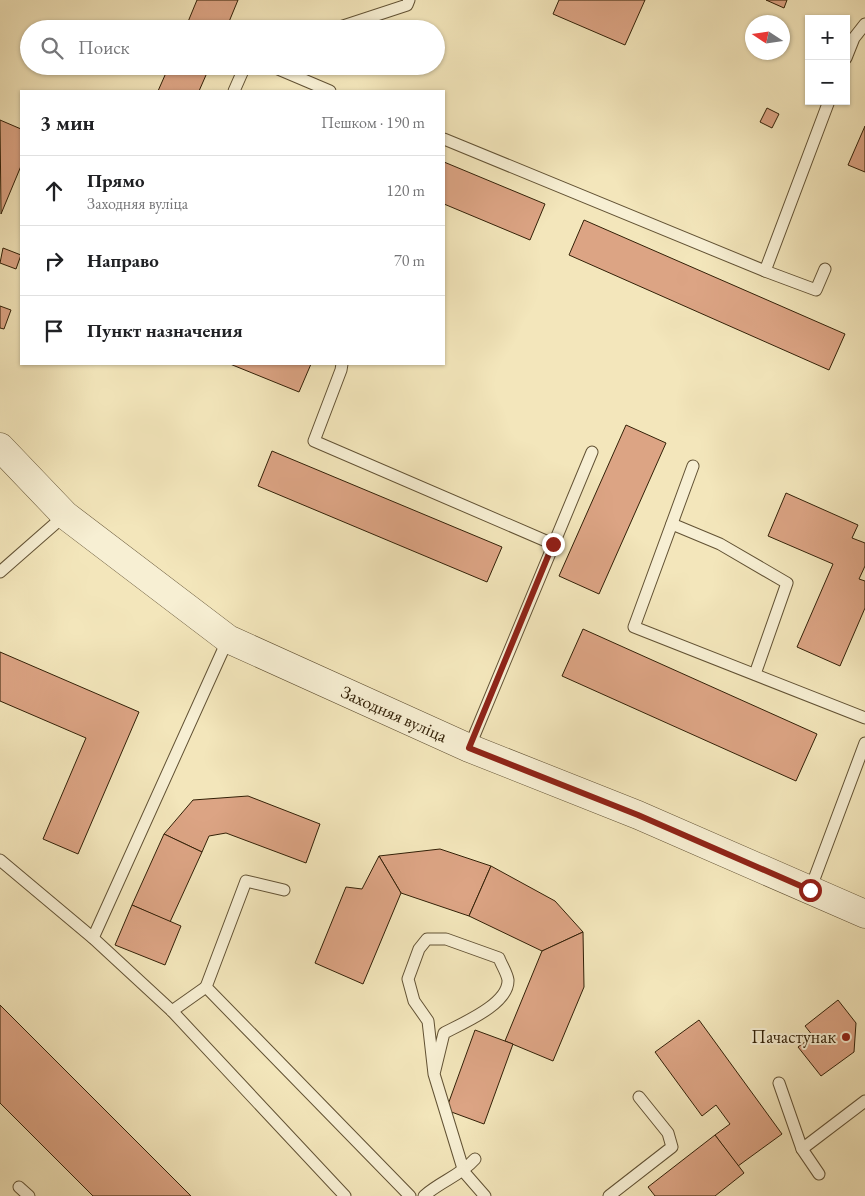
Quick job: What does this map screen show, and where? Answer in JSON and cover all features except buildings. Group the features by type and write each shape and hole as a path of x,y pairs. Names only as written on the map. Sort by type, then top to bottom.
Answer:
{"street":[{"name":"Заходняя вуліца","path":"0,447 65,515 228,639 469,748 638,815 865,914"}],"lane":[{"path":"361,20 407,5 409,0"},
{"path":"850,48 854,38 865,24"},
{"path":"234,90 241,75"},
{"path":"292,75 328,90"},
{"path":"765,271 827,105"},
{"path":"445,139 765,271 816,290 825,269"},
{"path":"342,365 339,377 314,441 553,544"},
{"path":"469,748 592,452"},
{"path":"693,466 634,627 865,718"},
{"path":"1,571 65,515"},
{"path":"672,524 720,544 787,583 755,674"},
{"path":"93,938 228,639"},
{"path":"810,890 865,743"},
{"path":"0,860 93,938 172,1011 345,1196"},
{"path":"172,1011 206,987 246,881 284,890"},
{"path":"434,1074 444,1033 476,1017 502,998 508,980 499,958 446,939 427,939 419,949 408,979 414,1001 428,1021 434,1074 464,1172 485,1196"},
{"path":"206,987 410,1196"},
{"path":"779,1083 802,1149 819,1174"},
{"path":"609,1196 672,1146 668,1133 640,1098"},
{"path":"802,1149 865,1101"},
{"path":"424,1196 436,1186 464,1172 475,1159"},
{"path":"19,1187 29,1196"}],"place":[{"name":"Пачастунак","path":"846,1037"}],"route":[{"path":"553,544 469,748 638,815 810,890"}]}
